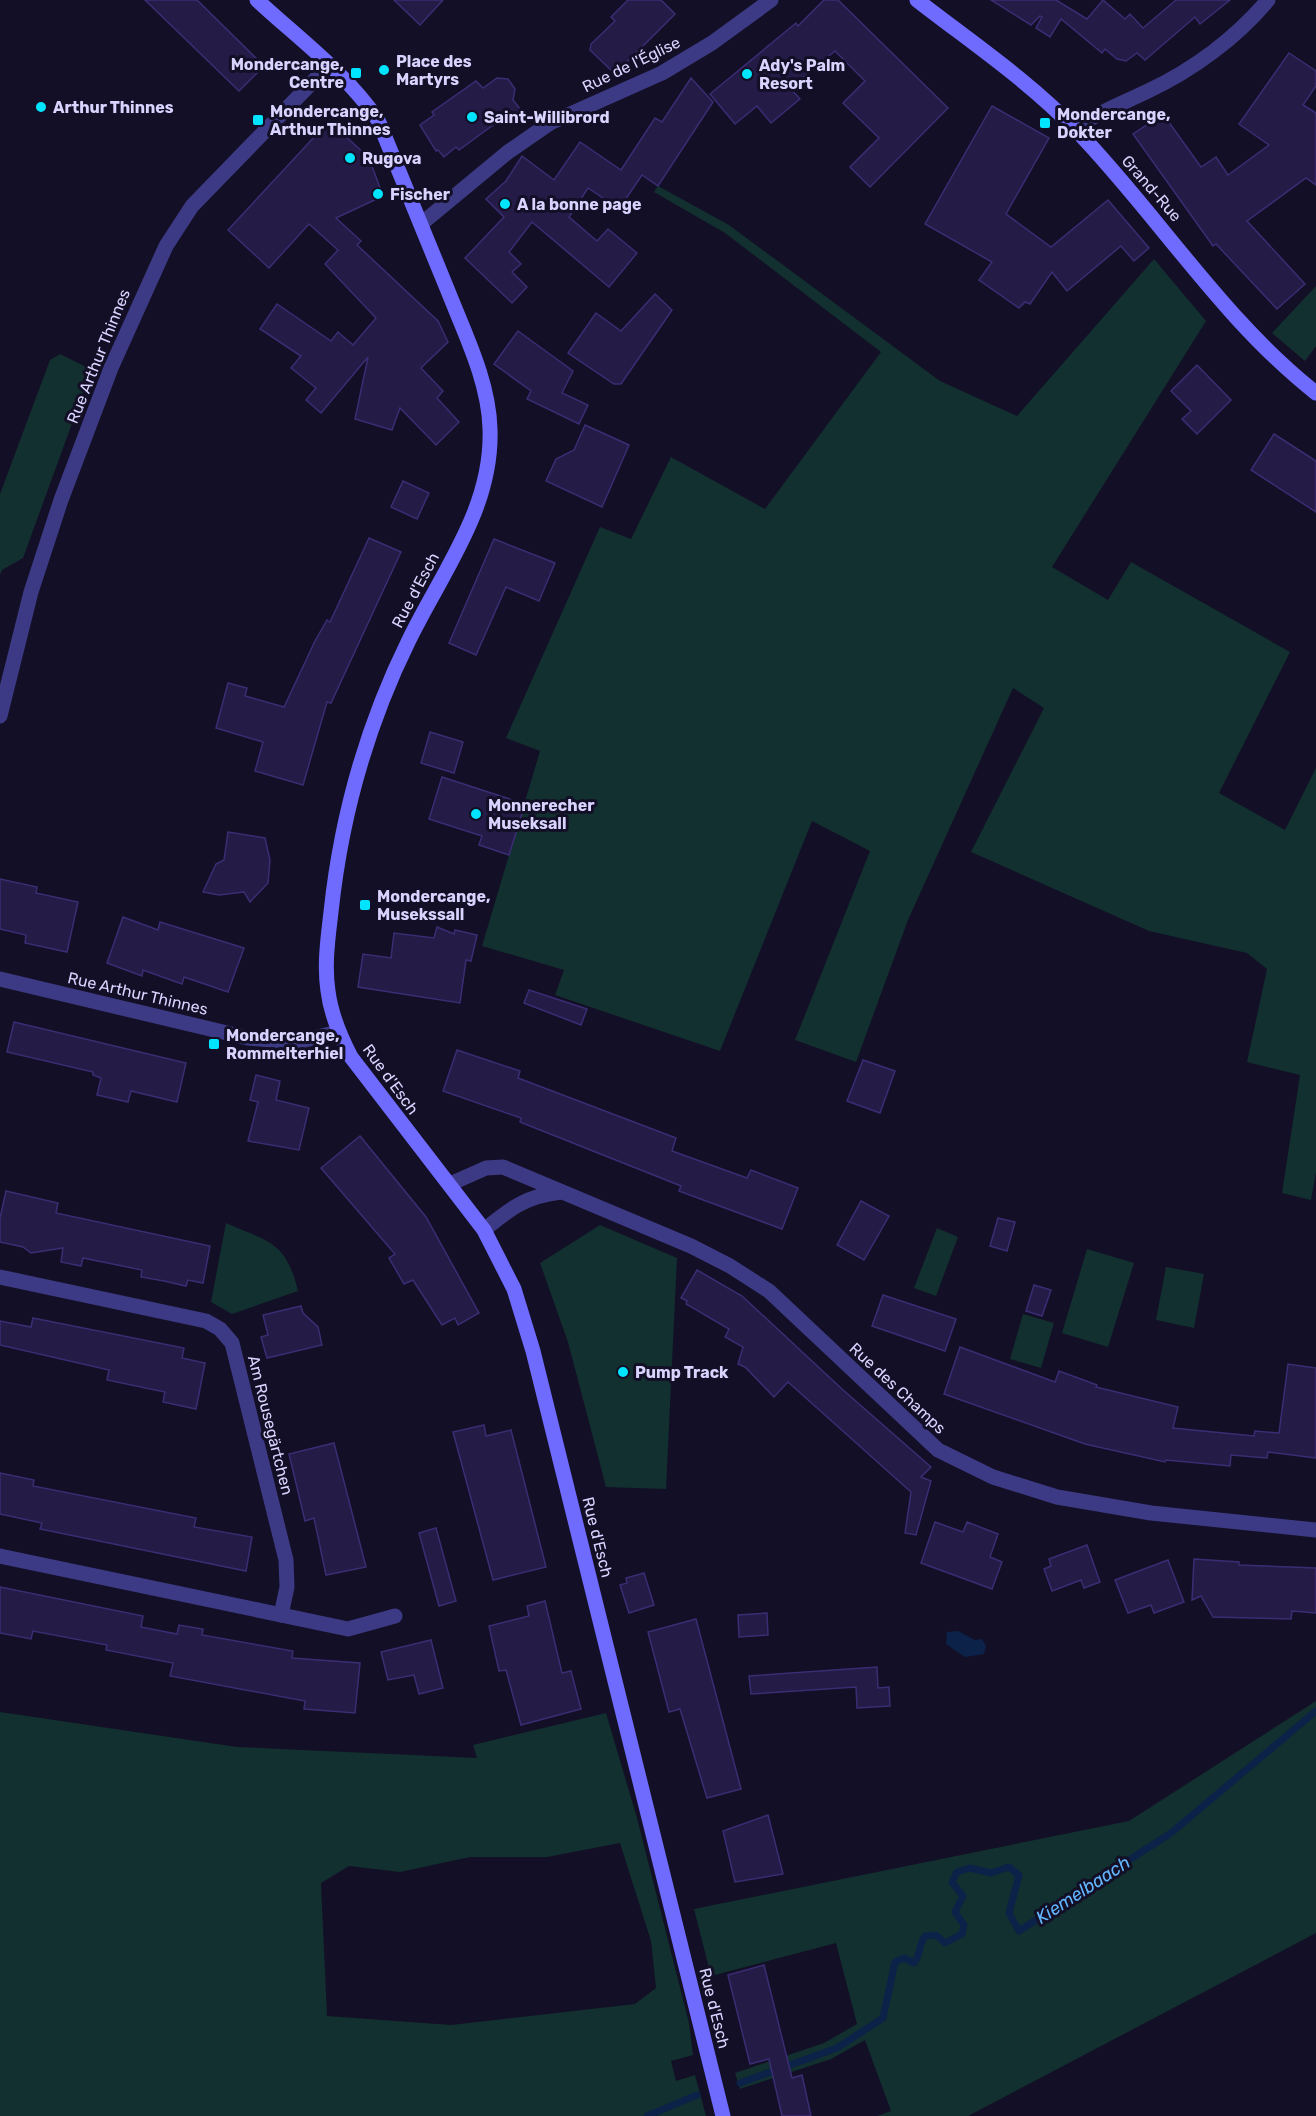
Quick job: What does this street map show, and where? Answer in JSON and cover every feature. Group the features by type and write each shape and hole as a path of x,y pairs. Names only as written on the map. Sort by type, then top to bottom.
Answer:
{"main road":[{"name":"Rue d'Esch","path":"258,0 329,65 362,98 378,120 469,343 482,385 490,428 487,472 475,514 409,640 380,705 358,771 342,837 326,951 327,990 338,1032 351,1057 484,1230 514,1289 533,1351 723,2116"},
{"name":"Grand-Rue","path":"917,0 1024,83 1074,128 1121,179 1228,310 1297,378 1316,393"}],"street":[{"name":"Rue de l'Église","path":"421,224 508,152 550,123 662,73 712,43 771,0"},
{"path":"1074,128 1107,108 1148,91 1195,66 1258,12 1268,0"},
{"name":"Rue Arthur Thinnes","path":"0,716 31,592 62,500 111,368 144,290 166,246 192,206 329,65"},
{"name":"Rue Arthur Thinnes","path":"0,979 248,1038 297,1042 338,1032"},
{"name":"Rue des Champs","path":"450,1184 486,1168 503,1167 691,1246 730,1266 769,1291 938,1450 993,1478 1057,1497 1151,1513 1316,1530"},
{"path":"484,1230 515,1205 537,1195 564,1191"},
{"name":"Am Rousegärtchen","path":"0,1277 206,1321 219,1329 231,1343 286,1560 287,1587 281,1615"},
{"path":"0,1556 348,1629 395,1616"}],"green space":[{"path":"658,186 729,225 940,381 1017,416 1154,259 1206,321 1052,567 1108,600 1131,562 1290,652 1219,793 1285,830 1316,768 1316,1172 1311,1200 1282,1193 1300,1075 1247,1062 1267,969 1247,953 1149,931 971,852 1044,708 1013,688 908,920 856,1062 795,1040 870,851 812,821 720,1051 555,995 564,970 482,946 540,751 506,738 600,527 631,539 671,457 765,509 881,352 725,233 654,192"},
{"path":"1316,286 1316,346 1305,361 1272,333"},
{"path":"60,354 86,367 90,374 23,558 2,570 0,575 0,494 50,360"},
{"path":"226,1223 274,1245 288,1262 298,1291 232,1314 211,1302"},
{"name":"Pump Track","path":"600,1225 677,1258 666,1489 606,1487 568,1342 540,1263"},
{"path":"937,1228 958,1237 936,1296 914,1288"},
{"path":"1087,1249 1134,1263 1108,1347 1062,1333"},
{"path":"1166,1267 1204,1274 1194,1328 1156,1320"},
{"path":"1023,1314 1054,1323 1041,1368 1010,1359"},
{"path":"1316,1701 1316,1933 968,2116 877,2116 891,2111 865,2040 831,2059 740,2089 735,2073 824,2043 857,2024 836,1943 711,1976 694,1909 1129,1821"},
{"path":"0,1712 237,1747 477,1758 473,1745 606,1713 637,1818 689,2023 693,2055 671,2061 676,2081 695,2075 706,2116 0,2116","holes":["620,1843 651,1941 656,1988 635,2004 451,2025 327,2016 321,1883 349,1866 400,1872 470,1857 547,1857"]}],"water":[{"path":"958,1631 975,1640 982,1639 986,1646 984,1654 965,1657 946,1644 947,1632"}],"building":[{"path":"145,0 197,0 264,66 239,91"},
{"path":"394,0 443,0 420,25"},
{"path":"628,0 661,0 675,14 615,74 590,50 591,44 615,21 611,17"},
{"path":"824,0 838,0 948,108 870,187 850,167 879,138 843,103 865,81 835,51 790,88 800,99 771,123 757,106 735,124 710,94 796,23 798,26"},
{"path":"991,0 1056,0 1087,19 1103,0 1125,19 1130,14 1143,28 1176,0 1230,0 1200,24 1195,17 1145,60 1137,53 1126,61 1117,59 1105,49 1102,53 1061,19 1050,37 1036,28 1042,17 1040,16 1031,25"},
{"path":"1289,53 1316,71 1316,86 1303,105 1316,113 1316,185 1306,178 1247,221 1305,284 1277,309 1216,244 1213,246 1133,134 1163,114 1201,167 1216,157 1228,175 1269,145 1239,124"},
{"name":"Saint-Willibrord","path":"497,78 508,79 515,89 513,100 521,110 503,123 500,120 459,150 456,147 444,157 438,150 436,151 420,125 434,115 432,112 476,81 483,88"},
{"path":"691,78 713,102 658,186 642,175 619,209 588,188 569,217 597,241 608,229 637,253 609,287 532,222 509,252 521,264 512,272 527,287 512,303 465,258 504,217 486,199 506,181 522,156 554,180 580,142 621,170 655,118 662,122"},
{"path":"992,106 1049,138 1006,214 1051,247 1108,200 1149,248 1134,261 1121,246 1067,291 1052,272 1030,304 1025,302 1019,308 979,280 992,262 925,224"},
{"path":"329,121 369,158 383,196 336,218 361,241 357,245 438,321 448,342 421,368 443,391 437,398 459,422 436,445 400,408 392,430 355,419 368,357 321,413 306,400 316,388 291,368 301,356 260,329 277,304 331,341 338,332 353,345 376,318 325,264 338,250 309,224 269,268 228,230"},
{"path":"655,294 672,310 621,384 614,384 568,353 596,313 621,331"},
{"path":"518,331 573,371 562,393 588,405 579,424 527,399 531,391 494,364"},
{"path":"1197,365 1231,400 1197,434 1182,419 1191,411 1171,391"},
{"path":"585,425 629,445 602,507 546,481 556,459 574,450"},
{"path":"1274,434 1316,461 1316,512 1251,470"},
{"path":"403,481 429,493 417,519 391,507"},
{"path":"369,538 401,552 331,703 327,702 303,785 255,771 263,742 216,728 228,683 247,688 245,696 284,707 315,641 327,620 330,622"},
{"path":"494,539 555,563 539,601 506,587 476,655 449,643"},
{"path":"430,732 463,742 454,773 421,763"},
{"name":"Monnerecher Museksall","path":"442,777 525,804 509,855 479,845 482,836 429,819"},
{"path":"228,832 265,838 270,860 268,883 250,902 244,892 219,895 203,892 216,864 224,860"},
{"path":"0,879 37,887 36,893 78,902 67,952 25,943 26,935 0,929"},
{"path":"123,917 158,930 160,922 244,948 228,992 184,977 182,984 143,970 142,976 107,963"},
{"path":"437,927 454,934 455,930 477,935 471,961 466,960 460,1003 358,987 363,954 391,958 394,933 434,938"},
{"path":"529,990 587,1009 581,1025 524,1003"},
{"path":"14,1022 186,1063 177,1102 131,1091 128,1102 97,1095 101,1078 93,1075 93,1072 7,1052"},
{"path":"457,1050 520,1071 518,1078 676,1138 672,1151 747,1178 751,1170 798,1188 782,1229 679,1191 681,1186 520,1122 521,1118 443,1091"},
{"path":"863,1060 895,1071 880,1113 847,1101"},
{"path":"256,1075 280,1081 276,1100 309,1108 299,1150 248,1141 258,1102 250,1100"},
{"path":"360,1136 426,1217 479,1313 458,1325 455,1318 442,1325 413,1280 404,1284 389,1258 395,1254 321,1168"},
{"path":"6,1191 58,1203 56,1213 210,1246 203,1283 188,1280 186,1286 141,1277 142,1270 83,1258 81,1266 61,1262 63,1248 31,1253 23,1247 0,1242 0,1218"},
{"path":"861,1201 889,1216 864,1260 837,1245"},
{"path":"998,1218 1015,1222 1007,1251 990,1246"},
{"path":"697,1270 742,1296 842,1389 931,1467 921,1477 931,1481 916,1535 905,1533 911,1492 788,1382 774,1397 745,1367 738,1364 743,1347 725,1337 729,1329 686,1304 687,1301 681,1298"},
{"path":"1034,1285 1051,1290 1042,1316 1026,1311"},
{"path":"883,1295 956,1319 945,1351 872,1326"},
{"path":"301,1306 303,1313 318,1327 322,1345 267,1358 261,1337 268,1335 263,1315"},
{"path":"33,1318 184,1348 182,1358 205,1363 196,1409 163,1402 165,1392 107,1380 109,1370 0,1345 0,1321 31,1327"},
{"path":"960,1347 1055,1382 1059,1371 1097,1385 1096,1387 1178,1407 1173,1428 1254,1436 1255,1431 1279,1433 1288,1364 1316,1368 1316,1458 1268,1452 1267,1458 1231,1455 1230,1466 1166,1460 1165,1462 1085,1444 944,1394"},
{"path":"484,1425 486,1436 511,1430 546,1567 493,1580 453,1432"},
{"path":"334,1443 366,1567 326,1575 314,1518 305,1521 289,1454"},
{"path":"0,1473 34,1480 33,1486 196,1518 194,1527 252,1537 246,1571 40,1529 42,1523 0,1514"},
{"path":"935,1522 963,1532 967,1522 998,1534 990,1557 1002,1562 992,1589 921,1563"},
{"path":"436,1528 456,1601 439,1606 419,1533"},
{"path":"1087,1545 1100,1582 1084,1588 1081,1580 1052,1591 1044,1569 1051,1566 1049,1559"},
{"path":"1194,1559 1239,1562 1239,1565 1316,1568 1316,1613 1292,1611 1291,1619 1213,1617 1201,1596 1192,1600"},
{"path":"1168,1560 1184,1602 1154,1613 1151,1605 1128,1613 1115,1580"},
{"path":"644,1573 654,1605 629,1613 620,1585 627,1583 626,1578"},
{"path":"0,1587 143,1616 141,1627 177,1634 179,1625 203,1629 202,1635 293,1651 292,1658 360,1663 355,1713 304,1709 305,1701 170,1676 173,1663 106,1650 107,1645 33,1631 31,1639 0,1633"},
{"path":"545,1601 562,1673 571,1671 581,1709 521,1725 506,1670 499,1671 489,1626 529,1616 527,1606"},
{"path":"767,1613 768,1635 739,1637 738,1615"},
{"path":"696,1619 741,1789 707,1798 680,1709 669,1712 648,1632"},
{"path":"431,1640 443,1688 419,1694 414,1675 388,1680 381,1652"},
{"path":"877,1667 878,1688 889,1687 890,1706 857,1708 856,1687 751,1694 749,1676"},
{"path":"768,1815 783,1874 735,1882 723,1831"},
{"path":"764,1965 792,2078 802,2075 811,2116 782,2116 769,2059 750,2064 728,1975"}],"waterway":[{"name":"Kiemelbaach","path":"740,2083 837,2048 883,2018 895,1962 904,1958 914,1963 925,1936 936,1935 945,1943 962,1934 964,1925 955,1912 963,1896 952,1882 957,1872 970,1868 991,1873 1009,1867 1019,1875 1009,1913 1019,1931 1171,1833 1316,1711"},
{"name":"Kiemelbaach","path":"647,2116 697,2095"}],"place":[{"name":"Place des Martyrs","path":"384,70"},
{"name":"Mondercange, Centre","path":"356,73"},
{"name":"Ady's Palm Resort","path":"747,74"},
{"name":"Arthur Thinnes","path":"41,107"},
{"name":"Saint-Willibrord","path":"472,117"},
{"name":"Mondercange, Arthur Thinnes","path":"258,120"},
{"name":"Mondercange, Dokter","path":"1045,123"},
{"name":"Rugova","path":"350,158"},
{"name":"Fischer","path":"378,194"},
{"name":"A la bonne page","path":"505,204"},
{"name":"Monnerecher Museksall","path":"476,814"},
{"name":"Mondercange, Musekssall","path":"365,905"},
{"name":"Mondercange, Rommelterhiel","path":"214,1044"},
{"name":"Pump Track","path":"623,1372"}]}
